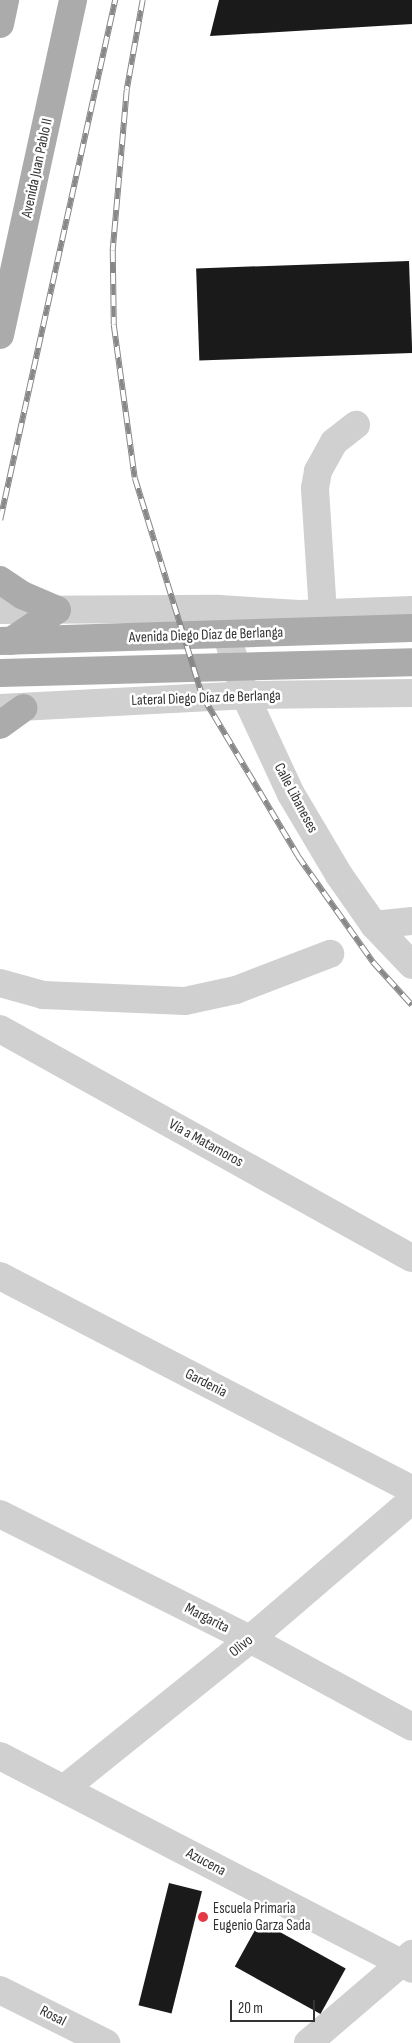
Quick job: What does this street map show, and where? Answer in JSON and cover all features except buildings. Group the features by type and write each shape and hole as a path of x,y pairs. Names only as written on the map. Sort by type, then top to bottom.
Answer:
{"main road":[{"path":"0,24 5,0"},
{"name":"Avenida Juan Pablo II","path":"0,335 73,0"},
{"path":"0,580 22,595 57,610"},
{"path":"0,648 57,610"},
{"name":"Avenida Diego Díaz de Berlanga","path":"0,641 412,628"},
{"path":"0,673 412,662"},
{"path":"0,725 11,708"}],"street":[{"path":"311,614 318,471 334,442 356,424"},
{"path":"0,610 219,609 311,614 412,610"},
{"name":"Calle Libaneses","path":"219,609 246,695 291,794 374,925 412,965"},
{"path":"311,614 267,636 262,647 262,662 272,678 285,686 321,695"},
{"name":"Lateral Diego Díaz de Berlanga","path":"11,708 246,695 412,693"},
{"path":"374,925 412,921"},
{"path":"0,983 43,996 185,1001 236,990 330,954"},
{"name":"Vía a Matamoros","path":"0,1029 412,1258"},
{"name":"Gardenia","path":"0,1276 412,1490"},
{"name":"Olivo","path":"66,1788 250,1640 412,1500"},
{"name":"Margarita","path":"0,1514 250,1640 412,1727"},
{"name":"Azucena","path":"0,1756 408,1962"},
{"path":"308,2043 408,1962"},
{"name":"Rosal","path":"0,1990 106,2043"}],"railway":[{"path":"0,520 115,0"},
{"path":"143,0 127,90 113,251 114,325 135,478 203,697 298,856 373,962 412,1005"}],"place":[{"name":"Escuela Primaria Eugenio Garza Sada","path":"203,1917"}]}
